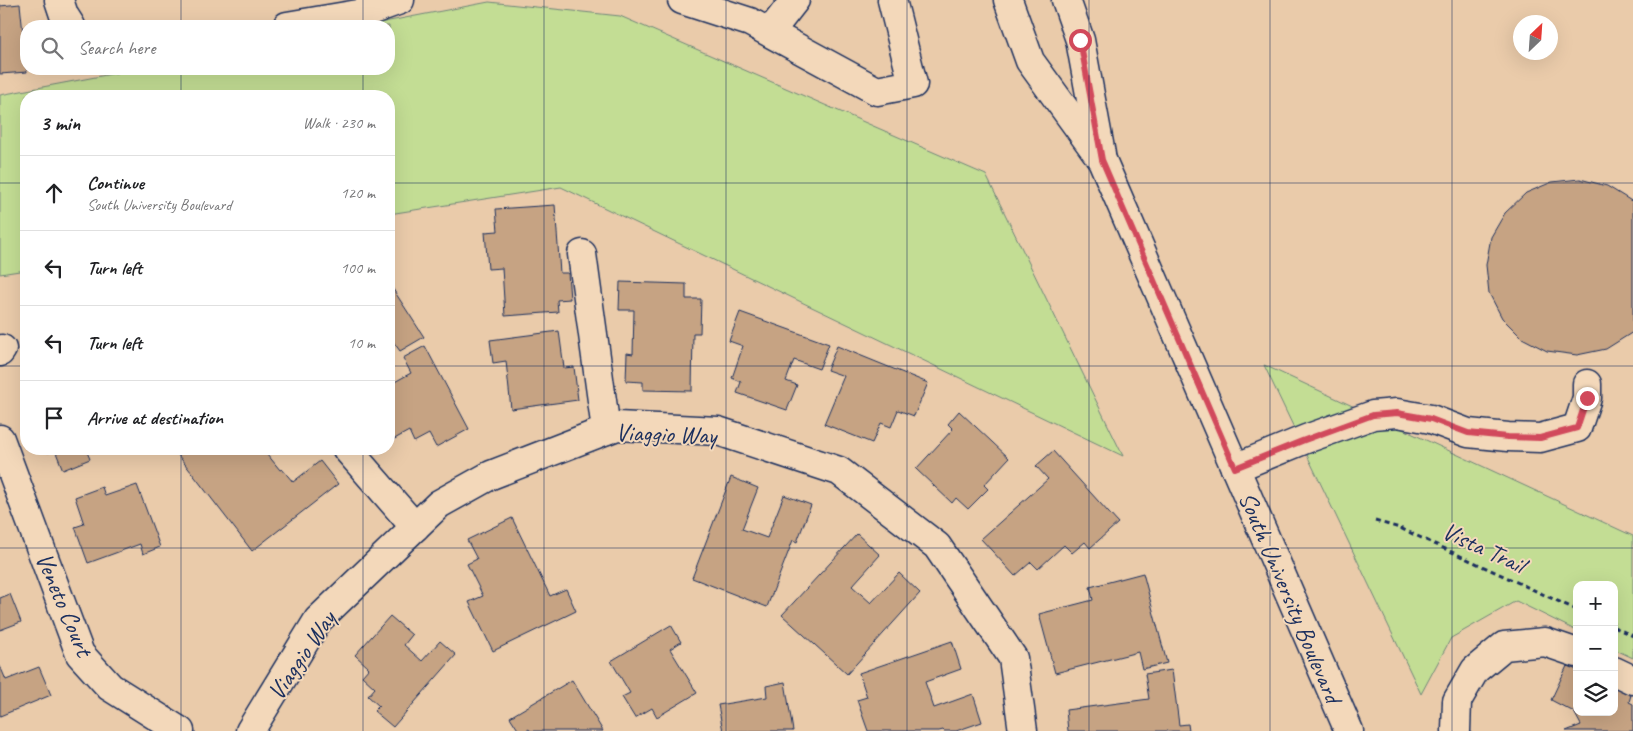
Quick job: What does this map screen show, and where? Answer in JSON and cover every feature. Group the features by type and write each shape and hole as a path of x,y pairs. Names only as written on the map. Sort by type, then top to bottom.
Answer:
{"street":[{"path":"59,0 67,20"},
{"path":"323,20 364,13 400,0"},
{"path":"682,0 750,22 876,91 913,84 892,0"},
{"path":"770,32 795,0"},
{"name":"South University Boulevard","path":"1008,0 1030,61 1102,160 1349,731"},
{"name":"South University Boulevard","path":"1066,0 1080,40 1102,160"},
{"path":"582,254 606,430"},
{"path":"1235,468 1373,415 1397,413 1431,419 1468,433 1540,438 1577,428 1587,398 1587,384"},
{"name":"Viaggio Way","path":"250,731 318,620 439,504 492,475 617,426 718,431 839,471 937,546 1013,658 1023,731"},
{"name":"Veneto Court","path":"0,439 80,654 110,687 180,731"},
{"path":"352,455 415,527"},
{"path":"1456,731 1457,701 1475,670 1504,646 1545,642 1573,652"},
{"path":"1618,673 1633,680"}],"path":[{"name":"Vista Trail","path":"1374,521 1408,532 1573,608"},
{"path":"1618,629 1633,636"}],"green space":[{"path":"489,2 620,16 986,175 1123,456 561,187 395,213 395,90 27,90 106,75 395,75 394,20"},
{"path":"20,91 20,271 0,274 0,95"},
{"path":"1264,365 1633,536 1633,658 1618,651 1618,581 1573,581 1573,629 1516,601 1451,638 1421,694"}],"building":[{"path":"20,4 22,20 20,20 20,73 0,74 0,6"},
{"path":"1580,179 1607,186 1633,202 1633,332 1606,349 1577,355 1547,351 1522,338 1502,318 1489,293 1486,265 1491,237 1505,213 1526,193 1552,182"},
{"path":"555,205 560,273 568,273 570,299 557,300 558,312 505,316 502,268 488,269 485,232 498,231 496,209"},
{"path":"620,282 686,284 686,299 701,299 700,333 693,333 692,391 643,390 643,382 626,381 627,353 633,354 634,310 619,310"},
{"path":"395,292 424,337 400,351 395,344"},
{"path":"740,312 829,344 819,369 794,360 786,381 797,385 787,410 737,393 741,382 732,378 743,346 729,341"},
{"path":"559,331 564,368 574,367 578,400 511,409 506,361 493,363 490,340"},
{"path":"425,346 469,429 436,447 429,434 414,442 409,431 395,439 395,382 411,373 403,358"},
{"path":"837,346 928,383 914,416 898,410 891,427 881,423 872,443 824,424 844,376 827,370"},
{"path":"959,411 1009,458 984,485 988,489 968,509 956,498 952,503 916,469 953,429 948,424"},
{"path":"1053,451 1118,523 1090,548 1085,542 1072,553 1064,545 1038,569 1031,562 1015,576 981,539 1048,479 1036,466"},
{"path":"57,455 88,455 90,459 63,470"},
{"path":"178,455 268,455 293,482 320,461 338,484 252,551"},
{"path":"731,477 758,488 742,529 767,538 784,495 811,505 797,542 793,540 767,607 692,578"},
{"path":"137,485 160,547 143,554 140,544 88,563 75,527 84,524 75,497 102,487 105,496"},
{"path":"512,518 550,596 566,589 576,611 493,651 469,602 483,596 467,564 477,559 467,540"},
{"path":"857,534 880,555 852,586 871,603 899,573 920,593 847,674 782,615"},
{"path":"1143,573 1167,663 1142,669 1138,652 1055,673 1039,614 1093,600 1090,587"},
{"path":"10,594 21,622 0,630 0,598"},
{"path":"390,616 412,635 404,645 422,661 440,641 456,655 393,727 374,711 379,706 368,696 375,688 362,676 369,668 355,655"},
{"path":"671,625 681,642 670,649 697,693 657,717 652,708 635,718 622,697 630,693 611,661"},
{"path":"952,641 961,669 925,682 934,708 973,694 982,722 956,731 868,731 857,700 867,697 859,673"},
{"path":"0,666 6,680 39,667 51,695 0,716"},
{"path":"1567,666 1573,668 1573,711 1551,700"},
{"path":"1172,670 1179,725 1188,724 1189,731 1068,731 1066,710 1149,699 1145,674"},
{"path":"572,680 603,731 530,731 529,729 519,731 510,717"},
{"path":"785,682 793,731 723,731 718,705 767,697 766,686"},
{"path":"1618,689 1631,695 1629,702 1633,704 1633,731 1566,731 1581,725 1576,716 1618,716"}],"route":[{"path":"1080,40 1102,160 1235,468 1373,415 1397,413 1431,419 1468,433 1540,438 1577,428 1587,398"}]}
